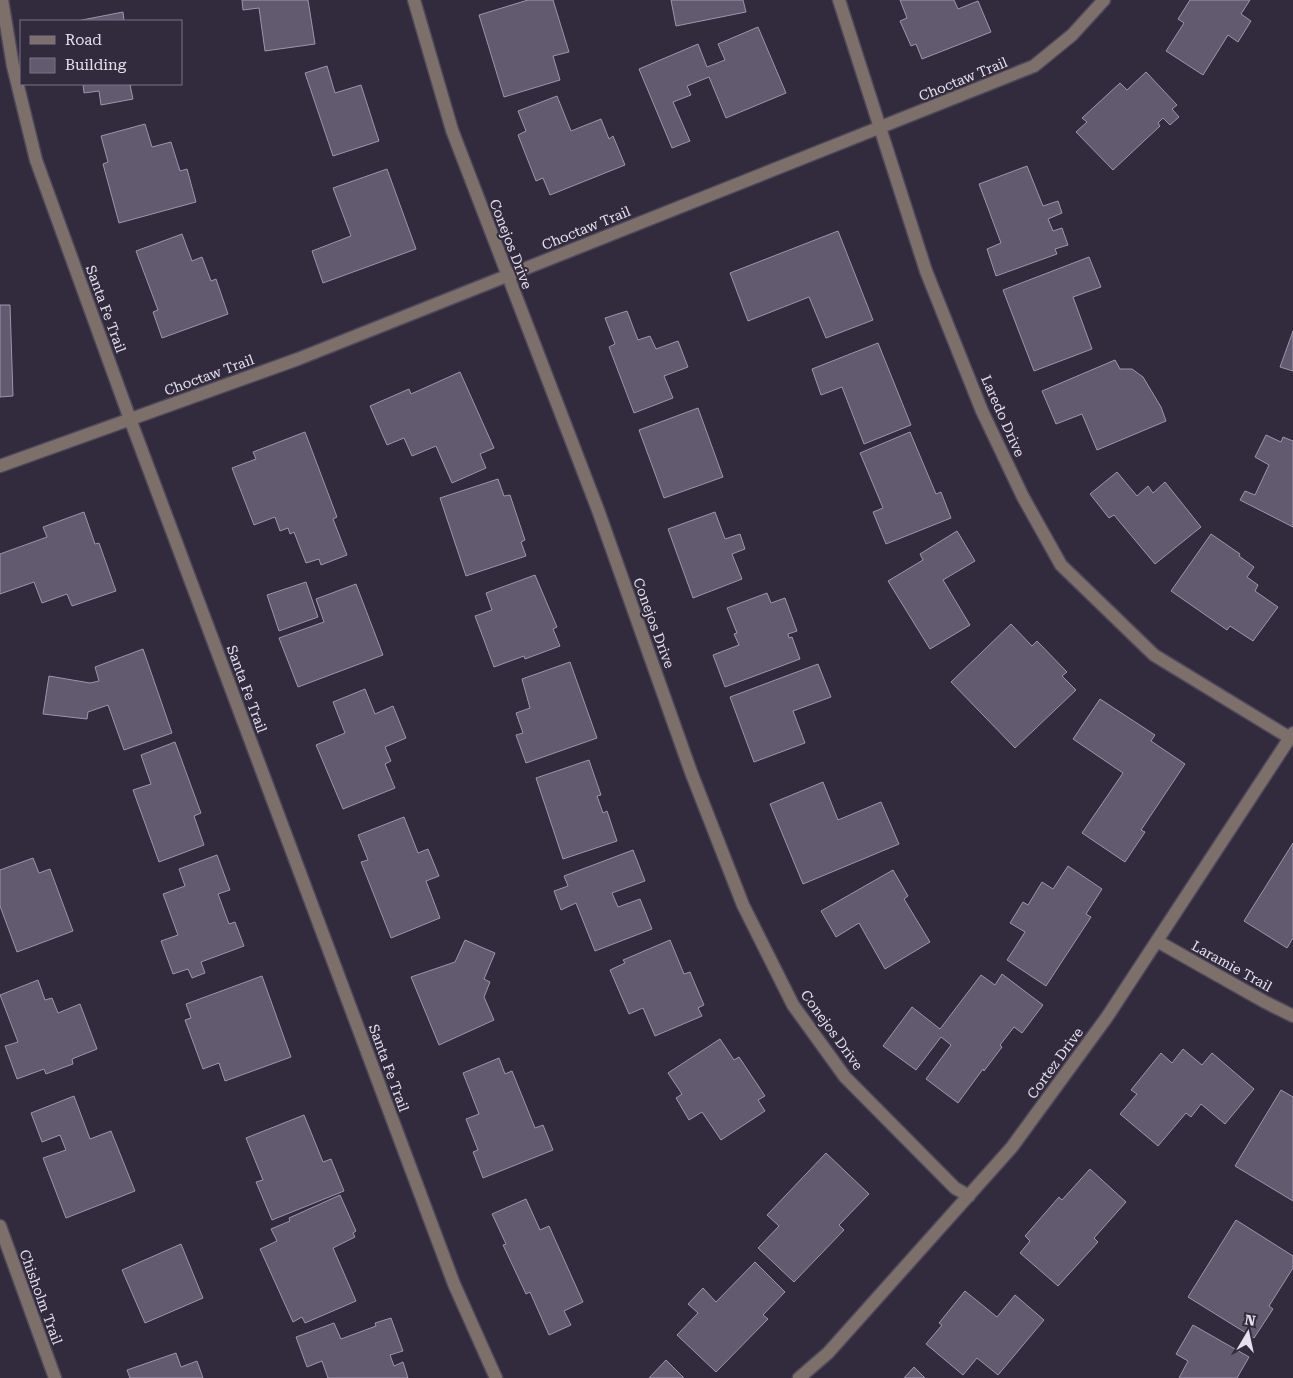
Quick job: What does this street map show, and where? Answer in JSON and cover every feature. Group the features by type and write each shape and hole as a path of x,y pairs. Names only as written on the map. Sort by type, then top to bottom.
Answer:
{"street":[{"name":"Santa Fe Trail","path":"2,0 12,66 36,160 130,419 454,1284 496,1378"},
{"name":"Conejos Drive","path":"414,0 452,130 598,510 692,772 740,896 793,1005 846,1077 955,1188 969,1196"},
{"name":"Laredo Drive","path":"839,0 926,270 982,411 1023,497 1061,565 1154,655 1291,736"},
{"name":"Choctaw Trail","path":"0,466 298,359 1034,66 1072,35 1104,0"},
{"name":"Cortez Drive","path":"799,1378 828,1353 1012,1147 1107,1017 1291,736"},
{"name":"Laramie Trail","path":"1157,941 1293,1016"},
{"name":"Chisholm Trail","path":"0,1226 55,1378"}],"building":[{"path":"242,0 308,0 315,44 265,51 259,8 243,10"},
{"path":"528,0 553,0 569,52 553,56 560,80 504,97 479,15"},
{"path":"671,0 743,0 746,12 676,26"},
{"path":"900,0 954,0 958,9 978,1 991,32 922,59 916,44 911,46 900,21 907,18"},
{"path":"1190,0 1250,0 1241,14 1251,21 1238,42 1228,35 1203,75 1166,51 1184,23 1178,19"},
{"path":"123,12 124,20 82,20"},
{"path":"758,27 786,93 726,118 709,77 687,86 691,95 673,102 690,141 672,148 639,69 698,44 707,67 725,60 718,44"},
{"path":"327,66 335,93 361,85 379,141 333,156 305,73"},
{"path":"1146,72 1177,105 1172,109 1179,117 1170,125 1163,118 1158,123 1160,126 1113,170 1076,132 1087,122 1082,118 1120,83 1127,90"},
{"path":"83,85 130,85 133,99 101,105 99,91 84,93"},
{"path":"557,96 571,131 601,119 609,139 613,136 625,165 550,195 543,178 536,181 518,135 526,131 518,111"},
{"path":"145,124 152,147 171,142 180,171 187,169 196,202 119,223 103,164 108,162 101,136"},
{"path":"1027,166 1043,206 1058,201 1062,213 1048,219 1053,231 1062,228 1068,245 1055,249 1057,254 996,276 987,249 1001,243 979,184"},
{"path":"387,169 416,249 323,283 312,251 351,236 333,188"},
{"path":"838,231 873,320 826,338 809,297 748,321 730,273"},
{"path":"182,234 192,261 202,257 211,281 216,279 228,314 162,338 153,312 158,310 136,251"},
{"path":"1089,257 1101,287 1073,297 1092,349 1034,371 1003,290"},
{"path":"0,305 10,305 13,396 0,397"},
{"path":"627,311 638,340 650,336 656,349 678,341 688,367 664,376 673,398 634,413 609,347 615,344 605,318"},
{"path":"1293,331 1293,371 1280,367"},
{"path":"878,343 911,425 864,444 842,387 821,395 812,369"},
{"path":"1115,360 1120,369 1132,369 1143,377 1161,407 1166,421 1097,450 1082,414 1056,424 1042,391"},
{"path":"460,372 494,448 480,454 486,468 452,483 436,446 412,456 404,438 387,445 370,406 409,389 411,394"},
{"path":"698,408 723,477 664,498 639,430"},
{"path":"305,432 337,517 333,519 347,555 321,565 319,559 306,563 294,532 290,534 288,528 280,531 275,517 254,525 232,468 256,459 253,452"},
{"path":"910,432 936,494 941,492 951,518 886,544 873,512 883,508 860,453"},
{"path":"1266,435 1281,442 1283,437 1293,441 1293,527 1240,500 1245,491 1255,495 1269,465 1255,457"},
{"path":"1117,472 1137,496 1148,486 1153,493 1165,482 1201,527 1155,564 1114,515 1109,518 1090,494"},
{"path":"498,479 504,496 510,495 525,540 521,542 526,556 466,576 440,498"},
{"path":"84,512 95,544 99,543 116,591 72,606 67,594 42,603 34,582 0,594 0,554 47,537 43,527"},
{"path":"715,512 725,539 740,534 745,549 732,554 742,579 693,598 668,529"},
{"path":"957,531 975,561 943,580 970,625 930,649 888,581 923,560 920,554"},
{"path":"1211,534 1240,554 1239,556 1254,567 1247,577 1258,585 1255,591 1278,607 1253,641 1230,626 1227,630 1171,591"},
{"path":"535,575 557,627 553,629 560,646 525,659 524,656 494,667 475,616 492,610 486,593"},
{"path":"306,582 318,617 279,631 267,595"},
{"path":"356,584 383,655 298,687 279,638 324,622 316,599"},
{"path":"767,593 771,603 785,598 797,631 788,634 789,638 792,637 800,659 725,687 713,655 739,645 734,634 737,633 727,608"},
{"path":"1011,624 1032,646 1037,641 1067,672 1062,676 1076,690 1015,748 951,682"},
{"path":"143,649 172,733 124,750 108,705 88,712 87,719 43,714 49,676 90,683 99,681 95,667"},
{"path":"570,662 597,738 526,763 516,735 523,733 516,713 530,708 522,679"},
{"path":"818,664 831,697 793,711 805,743 754,762 730,697"},
{"path":"365,689 375,714 393,706 406,738 385,747 391,761 385,764 395,788 343,809 316,745 345,733 333,702"},
{"path":"1100,699 1155,735 1151,741 1185,764 1141,830 1145,832 1125,862 1082,833 1123,773 1073,739"},
{"path":"175,742 201,813 194,816 204,845 159,862 133,790 151,784 141,755"},
{"path":"589,760 601,795 597,796 603,813 607,811 617,841 563,859 536,778"},
{"path":"823,782 838,820 881,802 899,844 803,884 770,804"},
{"path":"404,817 418,853 428,849 439,876 426,881 440,918 391,938 361,862 368,860 358,835"},
{"path":"1293,843 1293,938 1287,948 1244,921"},
{"path":"633,850 645,881 612,893 618,907 640,899 652,929 595,951 576,903 561,910 554,891 568,886 564,876"},
{"path":"217,855 230,890 218,894 229,924 235,922 244,946 201,962 205,973 192,978 188,969 173,974 161,941 178,935 163,894 185,886 179,869"},
{"path":"33,858 39,873 50,869 73,931 17,952 0,906 0,870"},
{"path":"1068,866 1102,889 1086,914 1091,917 1046,986 1007,960 1025,932 1010,923 1023,902 1028,905 1042,882 1053,889"},
{"path":"893,870 908,896 904,899 930,942 885,969 859,923 836,937 821,911"},
{"path":"465,940 495,953 484,979 490,982 484,997 494,1020 439,1045 411,977 455,962"},
{"path":"670,940 684,974 690,972 704,1005 698,1008 702,1016 655,1036 643,1008 629,1014 610,970 625,963 623,960"},
{"path":"1002,974 1043,1005 1022,1033 1014,1027 1000,1045 1002,1047 958,1103 926,1079 951,1045 941,1037 916,1070 883,1046 912,1007 940,1029 981,975 995,985"},
{"path":"262,976 291,1057 225,1081 219,1063 203,1069 185,1020 191,1018 186,1004"},
{"path":"38,980 45,1000 52,998 58,1013 80,1004 97,1049 72,1059 73,1064 46,1074 44,1069 17,1079 5,1046 18,1042 0,995"},
{"path":"720,1039 734,1060 739,1057 765,1096 758,1100 765,1111 721,1140 702,1112 689,1120 676,1098 682,1094 668,1073"},
{"path":"1183,1049 1202,1065 1212,1053 1254,1089 1225,1124 1201,1104 1191,1117 1186,1113 1158,1146 1120,1114 1137,1094 1131,1090 1161,1053 1172,1063"},
{"path":"499,1058 505,1074 512,1071 535,1128 543,1125 553,1150 483,1178 473,1152 478,1150 466,1119 479,1114 463,1073"},
{"path":"1281,1090 1293,1097 1293,1201 1235,1166"},
{"path":"74,1096 90,1139 111,1131 135,1191 66,1218 43,1158 66,1150 60,1135 42,1142 31,1113"},
{"path":"304,1115 323,1162 331,1159 344,1191 272,1220 256,1182 263,1180 246,1138"},
{"path":"826,1153 869,1194 839,1225 844,1230 794,1282 758,1248 779,1226 767,1215"},
{"path":"1090,1169 1126,1202 1094,1238 1098,1242 1058,1286 1020,1253 1030,1241 1025,1236 1059,1197 1062,1200"},
{"path":"340,1195 356,1231 353,1233 355,1237 333,1248 356,1301 305,1323 302,1317 293,1322 260,1249 277,1241 271,1229 290,1221 289,1218"},
{"path":"526,1199 540,1230 549,1226 583,1302 564,1311 571,1325 549,1335 530,1292 526,1294 503,1245 506,1244 492,1214"},
{"path":"1236,1220 1293,1256 1293,1268 1269,1306 1273,1309 1254,1338 1188,1297"},
{"path":"181,1244 203,1298 145,1323 122,1270"},
{"path":"755,1262 785,1292 763,1315 768,1319 716,1372 677,1335 698,1313 688,1304 703,1288 716,1302"},
{"path":"965,1291 997,1317 1015,1295 1044,1320 998,1375 977,1358 963,1375 926,1344 942,1325 939,1323"},
{"path":"391,1318 403,1351 390,1355 394,1366 403,1362 408,1378 328,1378 322,1361 307,1367 296,1337 334,1323 341,1339 376,1326 375,1323"},
{"path":"1193,1325 1249,1357 1237,1378 1179,1378 1188,1361 1176,1354"},
{"path":"176,1353 181,1367 197,1361 203,1378 130,1378 127,1370"},
{"path":"666,1360 684,1378 649,1378"},
{"path":"914,1367 925,1378 904,1378"}]}
